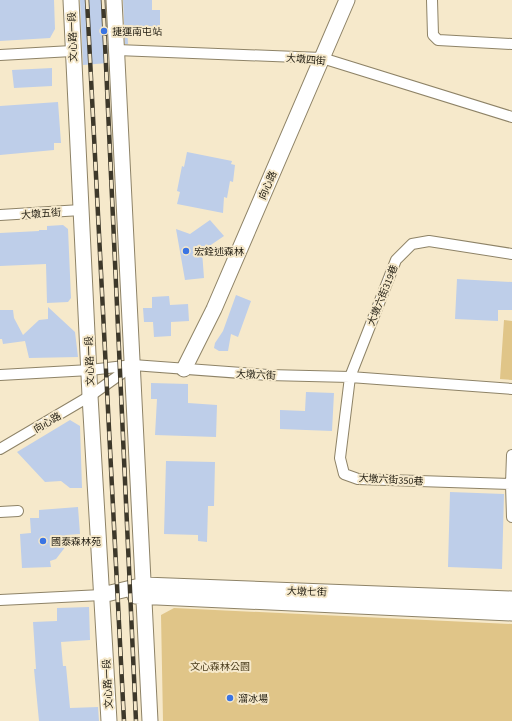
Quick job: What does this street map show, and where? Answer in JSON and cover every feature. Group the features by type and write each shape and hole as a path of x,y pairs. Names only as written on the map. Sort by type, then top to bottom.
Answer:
{"main road":[{"name":"文心路一段","path":"71,0 72,51 90,370 90,396 109,721"},
{"path":"114,0 150,721"},
{"name":"向心路","path":"184,369 214,309 347,0"},
{"name":"大墩七街","path":"102,595 144,591 512,599"},
{"name":"大墩七街","path":"144,591 512,613"}],"street":[{"path":"432,0 433,35 438,40 512,44"},
{"name":"大墩四街","path":"117,50 322,58 512,117"},
{"path":"0,55 72,51"},
{"name":"大墩五街","path":"0,215 81,210"},
{"name":"大墩六街319巷","path":"350,377 396,260 412,244 429,241 512,254"},
{"name":"大墩六街","path":"0,375 90,370 133,365 268,375 350,377 512,389"},
{"name":"向心路","path":"0,449 90,396 133,365"},
{"name":"大墩六街350巷","path":"350,377 340,458 344,474 358,479 511,484"},
{"path":"512,455 512,517"},
{"path":"0,512 18,511"},
{"name":"大墩七街","path":"0,600 102,595"}],"green space":[{"path":"504,320 512,321 512,380 500,379"},
{"name":"文心森林公園","path":"174,608 512,624 512,721 163,721 161,615"}],"building":[{"path":"0,0 54,0 55,29 50,38 0,41"},
{"path":"80,0 105,0 108,63 83,65"},
{"path":"123,0 152,0 152,10 160,10 160,27 127,27 128,44 125,44"},
{"path":"52,68 52,86 14,88 12,70"},
{"path":"58,102 61,143 54,143 54,150 0,155 0,106"},
{"path":"187,152 232,161 231,164 235,165 233,182 230,181 227,198 224,197 223,213 177,204 180,192 177,191 182,166 184,167"},
{"name":"宏銓述森林","path":"210,220 224,236 202,251 204,278 185,280 176,229 190,234"},
{"path":"63,225 68,229 71,298 68,302 47,303 46,264 0,266 0,233 47,230 47,226"},
{"path":"457,279 512,282 512,310 498,310 498,321 455,319"},
{"path":"236,295 251,301 238,337 231,334 228,351 219,351 214,348 215,343 223,331"},
{"path":"169,296 170,305 188,304 189,321 171,322 171,336 154,337 153,322 144,322 143,308 152,308 152,297"},
{"path":"48,307 75,332 78,357 29,358 25,341 3,344 2,339 0,339 0,310 13,310 14,318 23,335 39,320 48,319"},
{"path":"151,383 188,384 188,403 217,405 216,437 155,435 157,399 151,399"},
{"path":"306,392 334,393 332,431 280,429 280,410 305,411"},
{"path":"70,420 80,426 82,488 70,488 61,481 45,482 17,452"},
{"path":"166,461 215,462 214,506 208,506 207,542 198,541 198,535 164,534"},
{"path":"450,492 504,494 502,569 448,567"},
{"name":"國泰森林苑","path":"78,507 80,534 66,535 66,546 56,559 50,561 51,567 22,568 20,534 31,533 30,518 39,518 39,510"},
{"path":"89,607 90,640 61,642 63,666 66,666 70,708 98,707 99,721 39,721 34,669 36,669 33,622 57,621 57,608"}],"railway":[{"path":"87,0 124,721"},
{"path":"103,0 136,721"}],"place":[{"name":"捷運南屯站","path":"104,31"},
{"name":"宏銓述森林","path":"186,251"},
{"name":"國泰森林苑","path":"43,541"},
{"name":"溜冰場","path":"230,698"}]}
